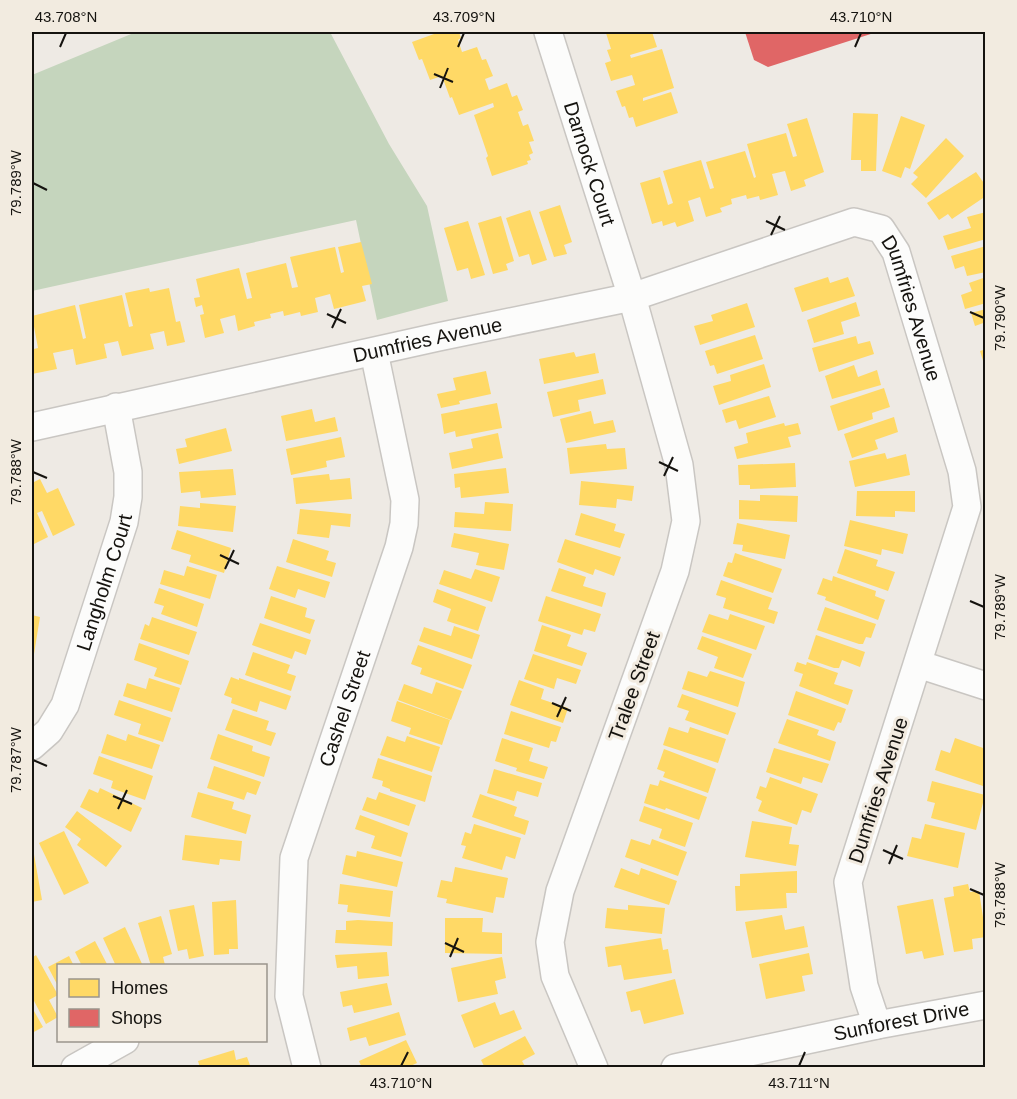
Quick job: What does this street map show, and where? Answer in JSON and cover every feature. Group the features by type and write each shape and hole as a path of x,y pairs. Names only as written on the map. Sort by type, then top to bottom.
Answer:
{"street":[{"name":"Darnock Court","path":"548,32 632,297"},
{"name":"Dumfries Avenue","path":"32,427 438,337 632,297 854,222 881,229 896,252 962,471 968,507 849,882 864,986 877,1025"},
{"name":"Tralee Street","path":"594,1068 555,976 550,942 560,891 675,572 686,521 679,465 632,297"},
{"name":"Cashel Street","path":"307,1068 277,998 294,858 399,547 404,524 405,500 374,352"},
{"name":"Langholm Court","path":"32,746 49,731 64,705 124,522 128,497 128,472 116,407"},
{"path":"918,664 986,686"},
{"name":"Sunforest Drive","path":"675,1068 877,1025 986,1005"},
{"path":"75,1068 123,1042"}],"green space":[{"path":"136,32 330,32 389,144 427,206 448,301 377,320 356,220 32,291 32,75"}],"building: Homes":[{"path":"433,32 459,32 461,38 458,40 462,52 477,47 482,60 486,59 493,76 485,79 489,90 507,83 512,97 517,95 523,110 518,112 523,126 528,124 534,141 529,142 533,153 529,155 531,160 527,161 528,164 492,176 486,158 488,156 474,115 494,107 493,103 459,115 442,76 430,80 412,42 434,34"},
{"path":"601,32 652,32 657,47 630,55 631,58 662,49 674,88 643,98 643,101 671,92 678,113 636,127 633,117 629,118 625,106 622,107 616,91 635,85 632,75 611,81 605,63 611,61 607,50 611,49 606,33"},
{"path":"853,113 878,114 876,171 861,171 861,160 851,160"},
{"path":"901,116 925,125 910,169 905,167 901,178 882,171"},
{"path":"807,118 824,172 804,180 806,186 791,191 785,171 772,174 778,195 760,200 759,196 747,199 746,195 731,199 732,204 720,208 722,212 706,217 700,197 688,201 694,221 677,227 675,222 663,226 662,221 652,224 640,183 660,177 668,205 673,203 663,171 701,160 710,189 714,188 706,162 745,151 754,178 756,177 747,144 786,133 793,157 797,156 787,124"},
{"path":"946,138 964,156 926,198 911,184 918,177 913,173"},
{"path":"976,172 986,186 986,196 952,219 948,214 939,220 927,203"},
{"path":"560,205 572,242 564,245 567,254 554,257 539,212"},
{"path":"530,210 547,260 532,265 529,254 519,257 506,218"},
{"path":"986,212 986,239 948,250 943,236 971,228 967,217"},
{"path":"501,216 514,261 506,264 508,270 493,274 478,223"},
{"path":"468,221 485,275 471,279 468,268 457,271 444,228"},
{"path":"361,242 372,284 362,286 366,301 334,309 330,294 315,298 318,312 301,316 300,312 284,316 283,311 270,314 271,318 254,322 255,326 238,331 235,315 220,319 224,333 205,338 200,315 204,314 202,305 196,307 194,298 200,297 196,279 239,268 247,299 252,298 246,273 286,263 292,288 298,287 290,257 335,247 341,273 344,272 338,247"},
{"path":"986,246 986,272 967,276 964,266 955,269 951,256"},
{"path":"828,277 830,283 848,277 855,296 802,312 794,288"},
{"path":"986,277 986,303 965,309 961,295 972,291 969,283"},
{"path":"149,288 150,292 169,288 176,322 180,321 185,342 167,346 164,331 150,334 154,349 122,356 118,341 104,344 107,358 76,365 73,349 53,353 57,369 32,374 32,340 34,349 38,348 32,316 75,305 83,339 86,338 79,305 122,295 129,327 133,326 125,293"},
{"path":"856,302 860,316 841,322 844,334 814,343 807,320"},
{"path":"747,303 755,327 700,345 694,326 713,321 711,315"},
{"path":"986,309 986,322 975,326 971,313"},
{"path":"755,335 763,359 717,374 714,365 710,366 705,351"},
{"path":"856,336 858,344 870,341 874,354 819,372 812,348"},
{"path":"986,349 986,367 985,367 980,351"},
{"path":"574,352 576,357 595,353 599,373 544,384 539,359"},
{"path":"764,364 771,387 719,405 713,386 731,381 730,375"},
{"path":"854,365 858,377 877,370 881,385 832,399 825,376"},
{"path":"486,371 491,394 459,401 460,404 441,408 437,394 456,390 453,378"},
{"path":"603,379 606,394 578,400 580,411 553,417 547,392"},
{"path":"884,388 890,407 872,413 873,419 838,431 830,406"},
{"path":"769,396 776,417 739,429 736,420 726,423 722,410"},
{"path":"497,403 502,428 456,437 455,431 444,434 441,414"},
{"path":"312,409 315,422 335,417 338,431 286,441 281,416"},
{"path":"591,411 594,424 613,420 616,432 566,443 560,419"},
{"path":"894,417 898,432 875,440 878,449 852,458 844,434"},
{"path":"784,423 785,426 798,423 801,434 788,437 791,447 737,459 734,447 748,443 746,433"},
{"path":"226,428 232,451 179,464 176,449 187,447 185,439"},
{"path":"498,433 503,458 452,469 449,453 473,448 471,439"},
{"path":"341,437 345,457 326,461 327,467 291,475 286,449"},
{"path":"606,444 607,449 625,448 627,469 570,474 567,448"},
{"path":"885,453 887,459 906,454 910,475 855,487 849,461"},
{"path":"795,463 796,487 750,489 750,485 739,485 738,465"},
{"path":"506,468 509,493 461,498 460,487 455,488 454,474"},
{"path":"233,469 236,495 201,498 200,491 181,493 179,472"},
{"path":"329,474 330,480 350,478 352,499 296,504 293,478"},
{"path":"40,479 47,493 58,488 75,525 53,536 42,511 37,513 48,537 32,545 32,483"},
{"path":"581,481 634,486 632,501 617,499 616,508 579,505"},
{"path":"857,491 915,491 915,512 895,511 895,517 856,516"},
{"path":"760,495 798,496 797,522 739,519 739,500 760,501"},
{"path":"485,502 513,504 511,531 454,527 455,512 484,514"},
{"path":"200,503 236,506 233,532 178,526 180,506 200,508"},
{"path":"300,509 351,514 350,527 331,525 329,538 297,534"},
{"path":"581,513 616,524 614,531 625,534 620,548 575,535"},
{"path":"850,520 908,534 903,554 882,549 881,555 844,546"},
{"path":"737,523 790,535 785,559 742,551 743,545 733,544"},
{"path":"177,530 231,548 224,573 189,562 191,555 171,549"},
{"path":"454,533 509,544 504,570 476,565 479,553 451,547"},
{"path":"293,539 329,551 326,560 336,563 332,577 286,562"},
{"path":"565,539 621,557 614,576 595,569 593,575 557,562"},
{"path":"845,549 878,560 876,566 895,572 888,591 837,573"},
{"path":"735,553 782,569 773,593 723,576 728,562 732,563"},
{"path":"187,566 217,575 210,599 160,584 164,570 184,576"},
{"path":"277,566 330,582 325,598 298,589 295,598 269,589"},
{"path":"559,568 586,577 583,586 606,593 602,607 551,591"},
{"path":"475,569 500,577 492,602 439,584 444,570 471,579"},
{"path":"833,576 876,591 875,596 885,600 878,620 825,600 826,597 817,594 823,578 832,581"},
{"path":"721,580 772,598 768,609 778,612 774,624 723,608 726,598 716,595"},
{"path":"159,588 204,604 197,627 161,614 164,606 154,603"},
{"path":"437,589 486,607 478,631 447,621 451,609 433,602"},
{"path":"271,596 307,608 305,617 315,620 310,634 264,618"},
{"path":"546,596 601,614 595,632 584,629 582,635 538,621"},
{"path":"825,607 876,624 871,638 866,637 863,644 859,644 817,630"},
{"path":"709,614 728,620 730,614 765,626 756,650 702,632"},
{"path":"32,615 40,617 34,654 32,653"},
{"path":"152,617 197,632 189,655 140,639 145,624 149,626"},
{"path":"260,623 311,640 306,655 295,651 292,659 252,645"},
{"path":"542,625 571,635 567,646 587,653 582,666 534,651"},
{"path":"454,626 480,635 472,659 419,641 424,627 451,636"},
{"path":"816,635 865,652 860,667 842,660 839,668 834,668 808,659"},
{"path":"702,636 752,654 743,678 714,668 718,657 697,649"},
{"path":"139,643 189,661 181,685 154,676 157,668 134,660"},
{"path":"418,645 472,665 463,689 420,674 422,668 411,664"},
{"path":"253,652 290,665 287,673 296,676 291,691 245,675"},
{"path":"533,654 581,670 576,684 557,678 554,689 524,679"},
{"path":"797,662 806,665 807,662 838,673 834,684 853,690 848,705 799,686 803,674 794,671"},
{"path":"688,671 707,677 710,671 745,682 738,707 682,689"},
{"path":"231,677 291,696 286,710 260,701 257,712 231,703 232,698 224,695"},
{"path":"149,678 180,688 172,712 123,696 127,683 146,689"},
{"path":"519,680 544,689 541,699 568,708 563,723 510,705"},
{"path":"436,682 462,691 451,720 398,700 404,684 432,694"},
{"path":"796,691 846,709 841,723 838,722 834,731 788,715"},
{"path":"682,694 736,713 728,735 685,720 689,711 677,707"},
{"path":"119,700 171,718 163,742 138,734 141,724 114,715"},
{"path":"397,701 450,720 442,745 409,734 411,728 391,721"},
{"path":"233,709 269,721 266,730 276,733 271,746 225,730"},
{"path":"511,711 561,727 556,742 551,741 549,748 504,734"},
{"path":"787,719 819,730 817,735 836,742 830,761 778,743"},
{"path":"669,727 688,733 690,727 726,739 718,763 663,745"},
{"path":"107,734 126,741 128,734 160,745 152,769 101,753"},
{"path":"218,734 253,746 252,751 270,757 264,777 210,759"},
{"path":"387,736 405,742 407,736 440,747 432,772 380,755"},
{"path":"502,738 533,748 529,761 548,767 544,779 516,771 517,768 495,761"},
{"path":"955,738 986,749 986,787 935,770 941,750 950,753"},
{"path":"774,748 829,764 822,783 803,777 801,784 766,772"},
{"path":"664,749 716,769 708,793 663,777 665,772 657,769"},
{"path":"99,756 153,776 145,800 111,788 113,781 93,774"},
{"path":"378,758 432,776 425,802 390,791 382,786 383,781 372,778"},
{"path":"214,766 261,782 256,795 247,792 244,800 207,788"},
{"path":"494,769 542,783 538,797 517,791 514,801 487,793"},
{"path":"770,777 818,794 811,813 802,810 797,825 758,811 762,801 756,798 760,786 766,788"},
{"path":"660,780 707,797 699,820 644,803 650,784 658,786"},
{"path":"932,781 985,795 976,830 931,818 935,803 927,801"},
{"path":"100,788 142,808 131,832 80,807 89,789 98,793"},
{"path":"198,792 234,802 232,809 251,815 246,834 191,817"},
{"path":"379,792 416,805 409,826 362,810 367,797 376,800"},
{"path":"480,794 517,807 514,816 529,821 525,835 472,817"},
{"path":"644,806 693,823 685,847 659,838 662,829 639,821"},
{"path":"77,811 122,846 106,867 77,845 81,839 65,827"},
{"path":"360,815 408,833 401,857 371,848 375,836 355,829"},
{"path":"752,821 792,827 789,844 799,845 796,866 745,857"},
{"path":"474,824 521,838 515,859 506,856 502,870 462,858 466,846 461,845 465,832 471,834"},
{"path":"925,824 965,833 958,868 907,856 912,837 921,839"},
{"path":"64,831 89,883 64,895 39,843"},
{"path":"185,835 242,841 240,861 220,859 219,865 182,860"},
{"path":"631,839 650,845 652,839 687,852 678,876 625,857"},
{"path":"32,843 42,900 32,902"},
{"path":"357,851 403,862 397,887 342,874 346,855 356,857"},
{"path":"455,867 508,878 504,898 496,897 493,913 446,903 447,899 437,897 441,880 452,882"},
{"path":"621,868 639,875 641,868 677,881 669,905 614,887"},
{"path":"797,871 797,893 786,893 787,908 736,911 735,886 740,886 740,874"},
{"path":"340,884 393,891 390,917 347,912 348,905 338,904"},
{"path":"968,884 970,892 979,891 986,937 972,939 973,949 954,952 944,898 954,896 953,887"},
{"path":"933,899 944,955 924,959 922,951 906,954 897,906"},
{"path":"236,900 238,949 229,949 229,954 214,955 212,902"},
{"path":"194,905 204,956 189,959 187,949 178,951 169,910"},
{"path":"628,905 665,908 662,934 605,928 607,908 628,910"},
{"path":"782,915 785,930 804,926 808,947 752,958 745,922"},
{"path":"161,916 172,954 163,957 165,964 150,964 138,923"},
{"path":"445,918 483,918 482,932 502,933 502,954 445,953"},
{"path":"346,921 393,922 392,946 335,943 336,930 346,930"},
{"path":"125,927 142,964 115,964 103,938"},
{"path":"661,938 663,950 668,949 672,973 624,980 621,965 608,967 605,947"},
{"path":"95,941 107,964 81,964 75,952"},
{"path":"387,952 389,976 358,979 357,966 337,968 335,955"},
{"path":"809,953 813,974 802,976 805,991 766,999 759,964"},
{"path":"36,955 57,993 57,996 49,1000 57,1018 46,1024 32,997 32,958"},
{"path":"69,956 73,964 57,964 57,984 48,967"},
{"path":"502,957 506,978 495,981 498,994 458,1002 451,968"},
{"path":"675,979 684,1014 644,1024 640,1010 631,1012 626,992"},
{"path":"387,983 392,1005 354,1013 352,1005 343,1007 340,992"},
{"path":"495,1002 500,1015 514,1010 522,1029 474,1048 461,1015"},
{"path":"34,1011 43,1027 32,1033 32,1012"},
{"path":"399,1012 406,1035 369,1046 366,1037 350,1041 347,1028"},
{"path":"525,1036 535,1054 522,1061 526,1068 485,1068 481,1060"},
{"path":"406,1040 417,1063 406,1068 387,1068 386,1066 362,1068 359,1061"},
{"path":"234,1050 236,1060 247,1057 251,1068 200,1068 198,1061"}],"building: Shops":[{"path":"745,32 877,32 768,67 754,60"}]}
